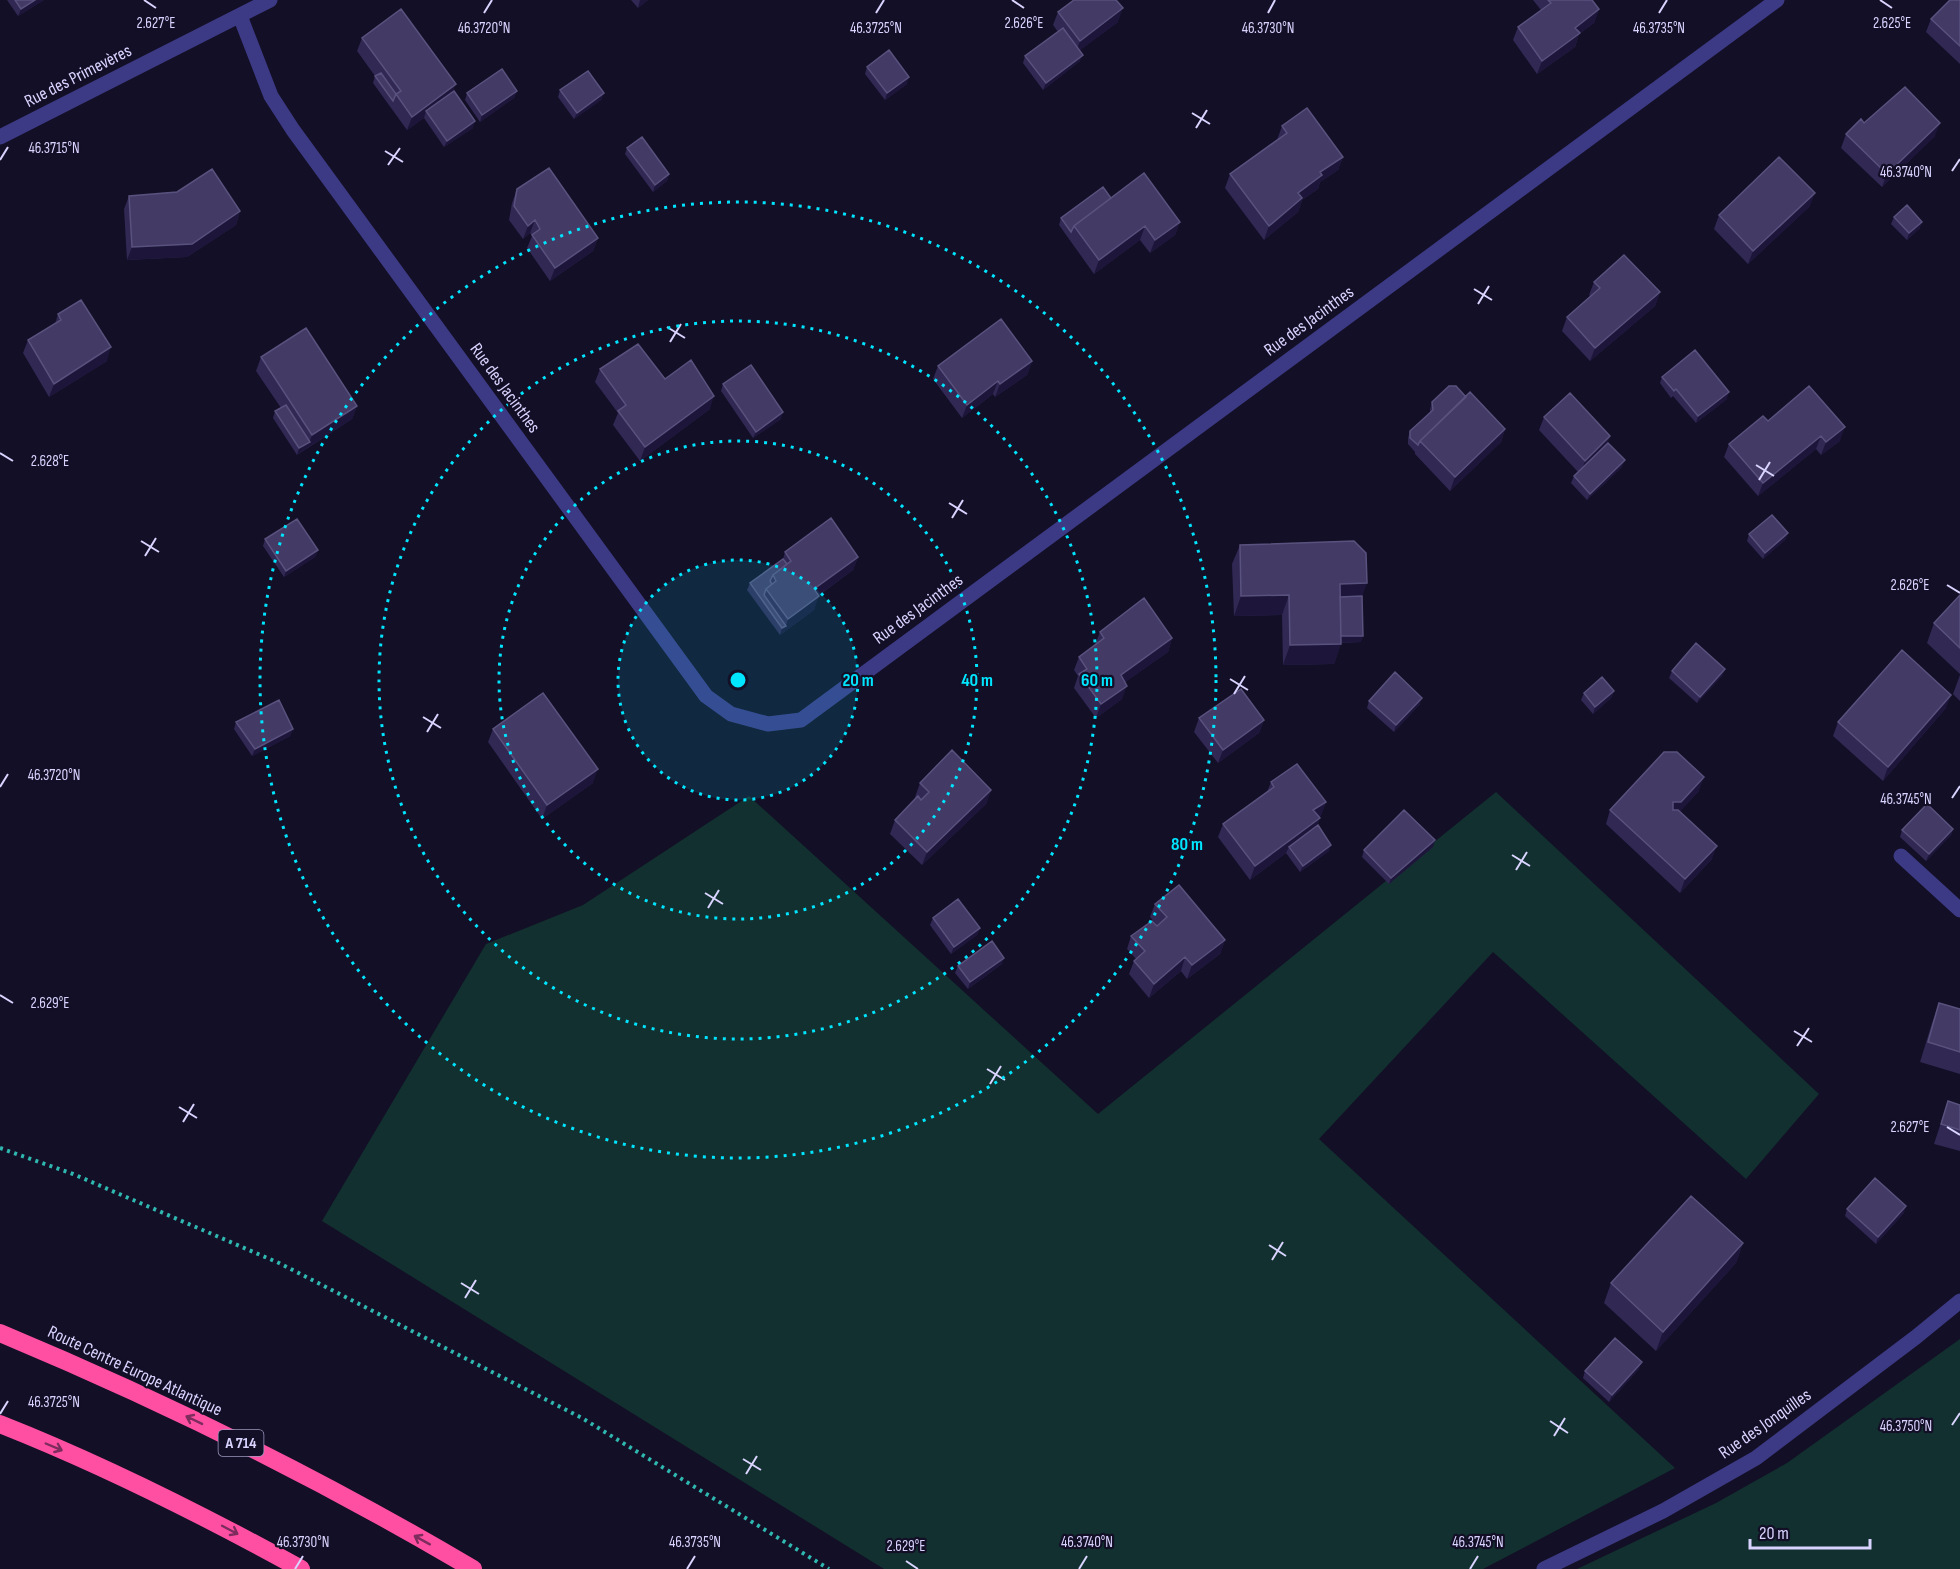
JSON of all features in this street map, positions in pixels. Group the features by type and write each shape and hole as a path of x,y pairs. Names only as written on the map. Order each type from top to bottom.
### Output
{"highway":[{"name":"Route Centre Europe Atlantique","path":"0,1333 152,1400 246,1445 327,1487 473,1569"},
{"path":"0,1424 156,1493 301,1569"}],"street":[{"name":"Rue des Primevères","path":"0,137 270,0"},
{"name":"Rue des Jacinthes","path":"240,16 272,96 293,130 706,696 731,714 768,724 801,720 1777,0"},
{"path":"1901,855 1960,910"},
{"name":"Rue des Jonquilles","path":"1544,1569 1663,1511 1756,1458 1917,1337 1960,1301"}],"path":[{"path":"0,1148 73,1174 289,1268 582,1418 829,1569"}],"green space":[{"path":"1496,792 1819,1094 1746,1179 1493,952 1319,1139 1675,1468 1483,1569 884,1569 322,1221 486,944 583,905 749,796 1098,1114"},
{"path":"1960,1339 1960,1569 1577,1569 1716,1503 1787,1463"}],"building":[{"path":"15,0 35,0 21,9"},
{"path":"1074,0 1116,0 1123,8 1080,41 1058,12"},
{"path":"1548,0 1592,0 1599,9 1575,28 1580,33 1542,61 1518,27 1551,3"},
{"path":"1950,0 1960,0 1960,46 1931,19"},
{"path":"401,9 456,84 412,117 396,94 401,91 362,38"},
{"path":"1063,28 1083,55 1046,83 1025,56"},
{"path":"889,50 909,77 887,93 867,67"},
{"path":"502,69 517,91 482,115 467,93"},
{"path":"588,71 604,93 577,113 560,90"},
{"path":"381,73 396,94 393,101 375,76"},
{"path":"1905,87 1940,123 1887,174 1846,134 1861,119 1864,123"},
{"path":"454,91 475,121 447,141 426,111"},
{"path":"1307,108 1343,157 1320,172 1322,175 1298,193 1302,198 1269,226 1230,174 1287,133 1282,126"},
{"path":"642,137 669,174 655,185 627,148"},
{"path":"1779,157 1815,193 1753,251 1719,215"},
{"path":"549,168 598,238 555,268 532,235 540,229 535,220 528,226 514,206 517,189"},
{"path":"212,169 240,211 192,244 132,247 129,196 177,192"},
{"path":"1144,173 1180,222 1155,240 1145,226 1099,260 1074,226"},
{"path":"1103,187 1111,198 1074,226 1071,232 1061,218"},
{"path":"1907,205 1922,222 1909,233 1894,217"},
{"path":"1624,255 1660,292 1595,348 1567,317 1600,288 1594,282"},
{"path":"81,300 111,347 54,384 28,340 61,320 58,314"},
{"path":"1001,319 1032,361 1000,384 998,381 967,405 938,366"},
{"path":"306,328 357,406 312,435 261,357"},
{"path":"638,344 665,379 691,360 714,396 645,447 618,411 626,405 600,369"},
{"path":"1695,350 1729,392 1698,416 1676,389 1674,391 1662,377"},
{"path":"751,365 783,412 756,432 723,384"},
{"path":"1449,386 1456,386 1466,397 1418,445 1410,438 1410,431 1433,410 1432,402"},
{"path":"1809,386 1845,427 1826,442 1821,436 1763,483 1729,444 1763,416 1768,421"},
{"path":"1470,392 1505,429 1455,477 1420,441"},
{"path":"1570,393 1610,436 1585,461 1544,417"},
{"path":"286,405 310,442 299,448 275,411"},
{"path":"1608,443 1625,460 1590,494 1574,476"},
{"path":"1772,515 1788,533 1765,553 1749,534"},
{"path":"831,518 858,557 814,589 819,596 788,619 766,589 776,581 773,575 791,561 785,552"},
{"path":"297,519 318,550 286,571 265,539"},
{"path":"1354,541 1366,553 1367,583 1340,584 1341,644 1290,645 1289,595 1241,596 1240,545"},
{"path":"783,559 787,564 773,575 770,581 772,584 766,589 764,595 786,626 782,628 750,583"},
{"path":"1960,595 1960,648 1934,623"},
{"path":"1362,596 1363,636 1341,636 1340,597"},
{"path":"1144,598 1172,638 1121,675 1127,686 1101,704 1079,674 1087,669 1079,657 1104,638 1100,632"},
{"path":"1696,643 1725,669 1700,697 1672,671"},
{"path":"1902,650 1951,695 1888,767 1838,722"},
{"path":"1395,672 1422,698 1396,725 1369,701"},
{"path":"1602,677 1614,691 1595,707 1584,693"},
{"path":"1241,689 1264,720 1223,750 1199,718"},
{"path":"543,693 598,769 547,805 493,729"},
{"path":"279,700 293,729 255,749 236,722"},
{"path":"952,750 991,790 927,852 895,820 918,796 921,800 929,792 920,783"},
{"path":"1664,752 1677,752 1704,777 1681,802 1673,802 1673,810 1678,810 1717,846 1685,879 1610,810"},
{"path":"1297,764 1326,802 1313,810 1320,818 1255,866 1223,824 1274,787 1271,782"},
{"path":"1927,804 1953,829 1929,854 1902,830"},
{"path":"1404,810 1435,840 1391,878 1364,850"},
{"path":"1318,825 1331,845 1303,866 1289,847"},
{"path":"1179,885 1225,940 1192,965 1185,957 1154,984 1134,961 1145,951 1131,936 1152,921 1157,926 1167,917 1155,904"},
{"path":"958,899 980,928 954,947 933,918"},
{"path":"992,941 1004,958 970,982 958,966"},
{"path":"1939,1003 1960,1009 1960,1052 1928,1042"},
{"path":"1948,1101 1960,1105 1960,1130 1941,1124"},
{"path":"1875,1178 1906,1206 1878,1237 1847,1209"},
{"path":"1691,1196 1743,1243 1663,1332 1611,1283"},
{"path":"1615,1338 1642,1362 1612,1395 1585,1371"}]}
